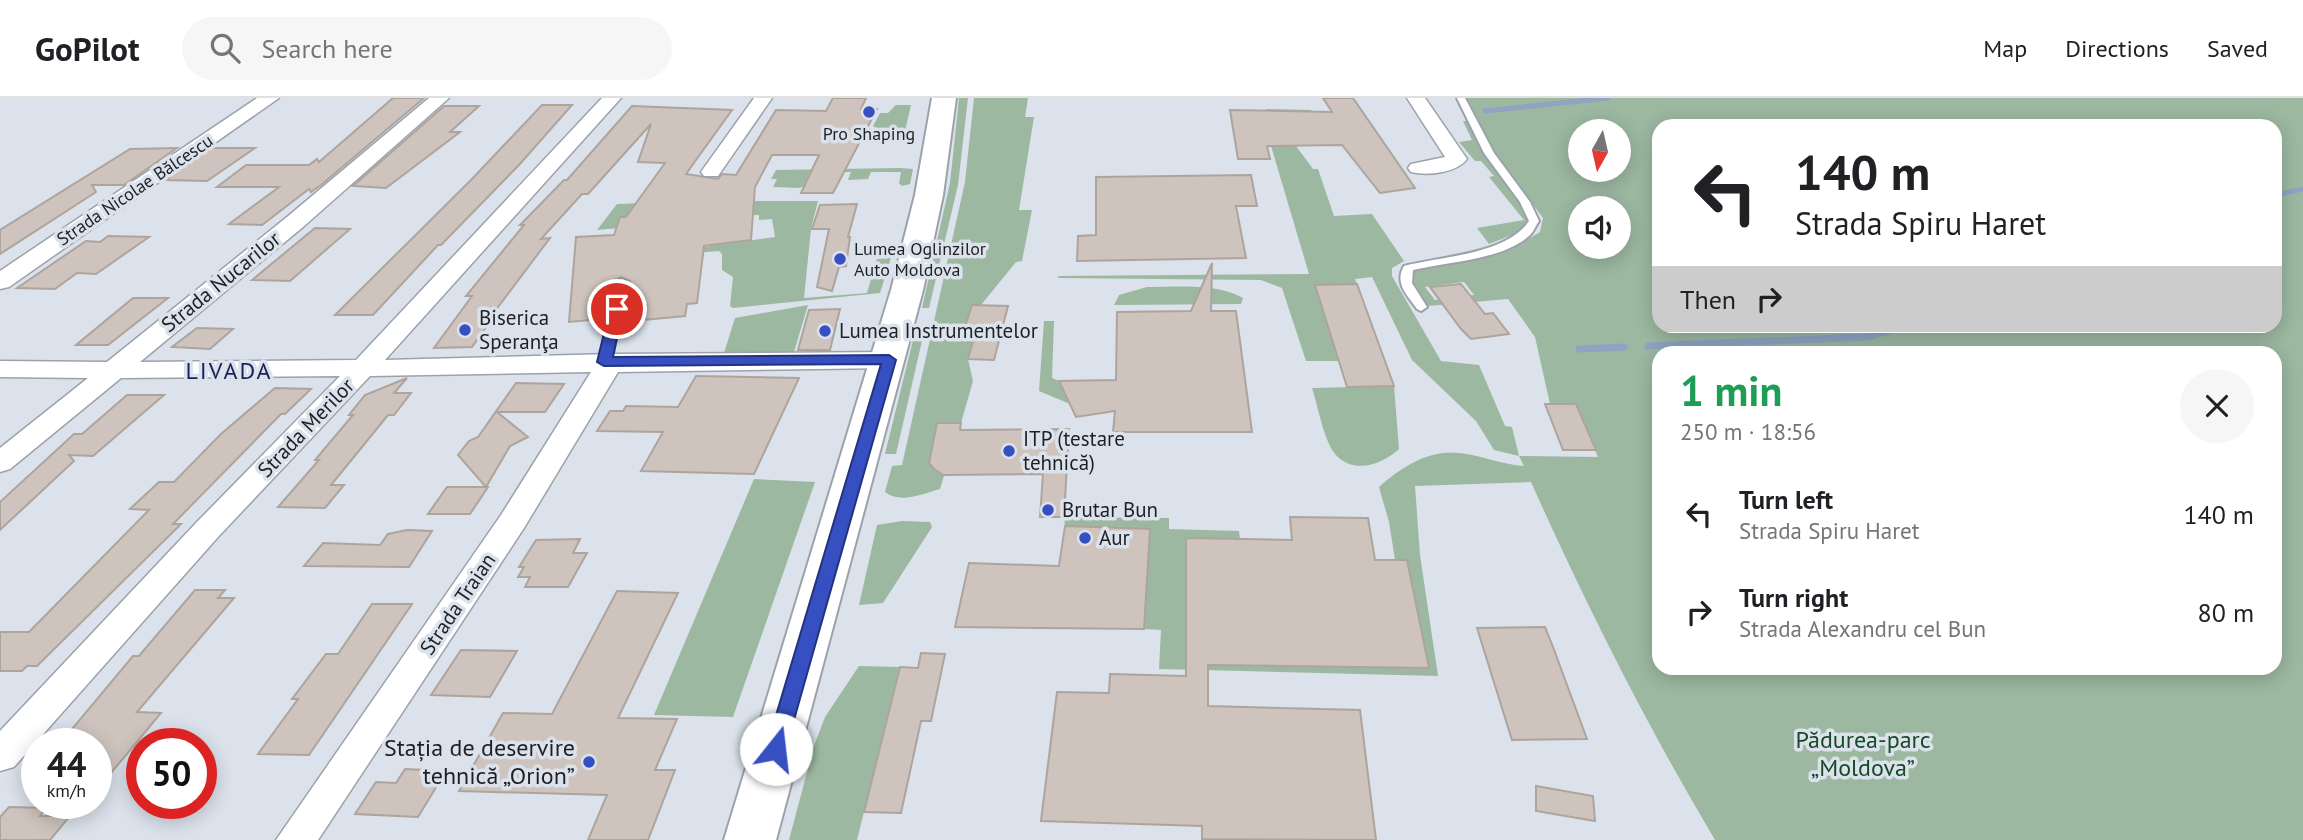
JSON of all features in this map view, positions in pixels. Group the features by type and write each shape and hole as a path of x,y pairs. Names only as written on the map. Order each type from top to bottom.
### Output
{"main road":[{"path":"750,840 889,360 927,209 938,156 944,98"}],"street":[{"name":"Strada Nicolae Bălcescu","path":"0,282 270,98"},
{"name":"Strada Nucarilor","path":"0,463 295,222 440,98"},
{"name":"Strada Merilor","path":"0,757 207,530 363,368 612,98"},
{"path":"711,172 763,98"},
{"path":"1416,98 1457,159 1448,164 1418,168"},
{"path":"0,369 113,371 889,360"},
{"name":"Strada Traian","path":"296,840 513,521 608,362"}],"lane":[{"path":"1421,307 1404,281 1404,273 1408,268 1499,248 1521,237 1532,227 1534,221 1525,202 1489,153 1461,98"},
{"path":"608,362 622,282"}],"green space":[{"path":"959,98 968,98 958,185 929,308 922,308 950,183"},
{"path":"974,98 1028,98 1025,117 1034,117 1019,210 1032,210 1022,261 1016,262 981,305 972,305 966,327 977,327 968,359 973,381 961,423 937,423 930,458 949,459 940,489 905,498 891,496 885,492 892,466 902,465 965,182"},
{"name":"Pădurea-parc „Moldova”","path":"1467,98 2303,98 2303,840 1715,840 1618,664 1531,482 1415,486 1420,555 1438,676 1159,669 1161,630 1144,629 1150,529 1065,526 1064,517 1169,518 1169,529 1239,531 1240,539 1186,539 1186,664 1428,668 1407,561 1395,560 1389,522 1379,487 1416,461 1437,454 1467,454 1524,466 1519,456 1598,457 1576,405 1550,404 1535,337 1508,299 1428,306 1416,291 1410,278 1411,273 1417,269 1510,250 1540,232 1543,218 1496,154","holes":["1464,282 1474,295 1435,300 1425,287"]},
{"path":"896,105 911,105 905,131 881,131 873,126 880,113 888,113"},
{"path":"1266,109 1311,110 1321,146 1296,146 1313,169 1318,169 1334,216 1372,214 1404,261 1392,268 1392,276 1441,361 1479,365 1505,426 1512,427 1519,456 1494,450 1476,421 1412,360 1372,277 1355,279 1357,284 1315,285 1339,361 1306,361 1282,288 1261,280 1057,276 1309,274 1271,146"},
{"path":"1463,121 1469,121 1488,159 1526,213 1528,220 1517,233 1489,244 1477,228 1524,220 1489,177 1494,176 1481,161 1475,161 1459,142 1472,140"},
{"path":"913,169 910,184 902,186 899,183 901,172 871,172 868,179 848,180 851,172 810,172 804,186 800,188 773,187 777,179 771,179 776,170"},
{"path":"818,201 811,229 804,298 867,293 877,259 891,258 880,293 733,308 730,306 733,277 722,270 722,254 719,251 628,258 775,237 772,219 759,220 759,215 753,215 754,205 651,225 597,230 617,204"},
{"path":"1147,287 1209,288 1243,298 1241,304 1114,305 1119,295"},
{"path":"808,305 794,352 783,355 723,356 735,318"},
{"path":"1044,321 1054,321 1052,378 1059,381 1070,404 1039,391"},
{"path":"915,332 924,332 896,454 885,454"},
{"path":"1394,386 1399,449 1385,459 1368,465 1351,465 1343,461 1328,442 1312,388"},
{"path":"754,479 815,482 733,717 654,715"},
{"path":"902,521 930,522 932,527 883,603 859,605 877,525"},
{"path":"859,666 900,667 857,840 789,840 814,746 825,717"}],"building":[{"path":"393,98 424,98 321,185 311,192 309,189 262,225 229,224 279,187 217,187 246,165 309,165 317,159 319,162"},
{"path":"833,98 866,98 861,109 877,109 833,193 801,193 819,155 772,155 755,187 751,240 704,246 697,303 687,304 685,316 644,320 646,305 625,307 630,281 621,277 613,281 608,309 602,310 601,319 569,322 576,237 614,235 620,217 626,217 665,163 638,162 651,124 588,194 582,194 541,239 550,238 489,319 492,319 472,347 434,348 472,296 466,296 524,225 520,225 567,180 632,106 732,110 686,174 718,179 722,174 736,175 776,110 826,111"},
{"path":"1323,98 1353,98 1415,188 1380,193 1342,145 1267,146 1270,159 1238,159 1230,110 1332,112"},
{"path":"542,105 572,105 519,165 441,245 438,245 373,315 335,315 472,179"},
{"path":"444,106 479,106 450,132 460,132 386,188 353,186"},
{"path":"177,148 124,185 92,185 96,192 0,254 0,230 130,149"},
{"path":"212,148 255,148 207,181 166,180"},
{"path":"1251,175 1257,206 1236,206 1246,258 1077,261 1078,236 1096,235 1096,177"},
{"path":"857,204 848,237 846,266 839,267 832,291 817,287 829,229 812,229 820,205"},
{"path":"315,228 350,229 290,281 252,280"},
{"path":"108,236 149,237 96,274 77,273 55,289 17,288 86,241 100,242"},
{"path":"1212,263 1211,311 1236,311 1252,432 1113,432 1115,411 1076,417 1059,381 1116,380 1117,312 1191,311"},
{"path":"1357,284 1394,386 1347,387 1315,285"},
{"path":"1461,284 1485,314 1493,313 1509,334 1471,339 1461,329 1430,287"},
{"path":"133,298 168,298 108,345 76,345"},
{"path":"972,305 1008,306 994,360 968,359 977,327 965,327"},
{"path":"840,309 830,350 798,350 809,310"},
{"path":"197,328 233,329 210,349 172,347"},
{"path":"696,376 799,378 754,474 641,471 663,432 597,431 610,411 623,411 626,406 678,407"},
{"path":"407,378 394,393 411,393 394,415 388,415 331,485 344,485 325,508 278,507 319,460 315,460 353,415 349,415 365,395"},
{"path":"516,383 564,384 545,412 497,412 528,437 510,446 486,487 458,455 469,441 478,437"},
{"path":"275,388 311,389 285,414 281,414 173,524 181,524 37,666 27,666 22,671 0,671 0,632 29,632 149,510 130,509 159,482 174,482 221,434"},
{"path":"127,395 164,395 93,456 69,455 74,461 0,530 0,502 74,434 82,434"},
{"path":"1545,404 1576,404 1596,450 1563,450"},
{"path":"937,423 961,423 960,430 1069,429 1064,517 1040,517 1043,474 943,475 934,469 929,463"},
{"path":"447,487 488,487 470,514 428,514"},
{"path":"1290,517 1368,518 1375,560 1407,560 1429,668 1208,665 1208,706 1360,710 1376,840 1202,839 1202,826 1041,821 1057,692 1109,693 1110,674 1186,676 1186,538 1292,540"},
{"path":"1065,526 1150,529 1144,629 955,627 969,563 1059,566"},
{"path":"407,530 432,531 409,567 304,566 323,543 380,545 388,534"},
{"path":"580,539 573,553 587,553 568,587 525,587 530,577 518,577 524,567 519,567 536,540"},
{"path":"195,590 225,590 218,598 234,598 137,712 161,713 148,728 126,728 126,755 112,772 112,728 73,728 133,656 139,656"},
{"path":"617,591 678,593 618,718 677,719 655,770 675,770 648,840 588,840 607,795 459,791 503,713 552,714"},
{"path":"372,604 412,604 309,755 258,754 298,699 292,699 326,654 338,654"},
{"path":"1545,627 1587,739 1512,740 1477,628"},
{"path":"461,650 517,651 490,697 431,695"},
{"path":"921,653 945,654 931,721 921,721 901,813 864,812 900,667 918,668"},
{"path":"405,769 446,771 418,817 355,814 376,782 396,783"},
{"path":"1536,786 1593,796 1595,821 1536,811"},
{"path":"9,807 21,807 21,819 68,819 50,840 0,840 0,817"}],"waterway":[{"path":"1485,111 1608,98"},
{"path":"2282,194 2303,189"},
{"path":"1648,346 1868,337 1882,333"},
{"path":"1579,349 1624,347"}],"place":[{"name":"Pro Shaping","path":"869,112"},
{"name":"Lumea Oglinzilor Auto Moldova","path":"840,259"},
{"name":"Biserica Speranţa","path":"465,330"},
{"name":"Lumea Instrumentelor","path":"825,331"},
{"name":"ITP (testare tehnică)","path":"1009,451"},
{"name":"Brutar Bun","path":"1048,510"},
{"name":"Aur","path":"1085,538"},
{"name":"Stația de deservire tehnică „Orion”","path":"589,762"}],"district":[{"name":"LIVADA","path":"229,371"}],"route":[{"path":"617,309 604,362 889,360 776,749"}]}
